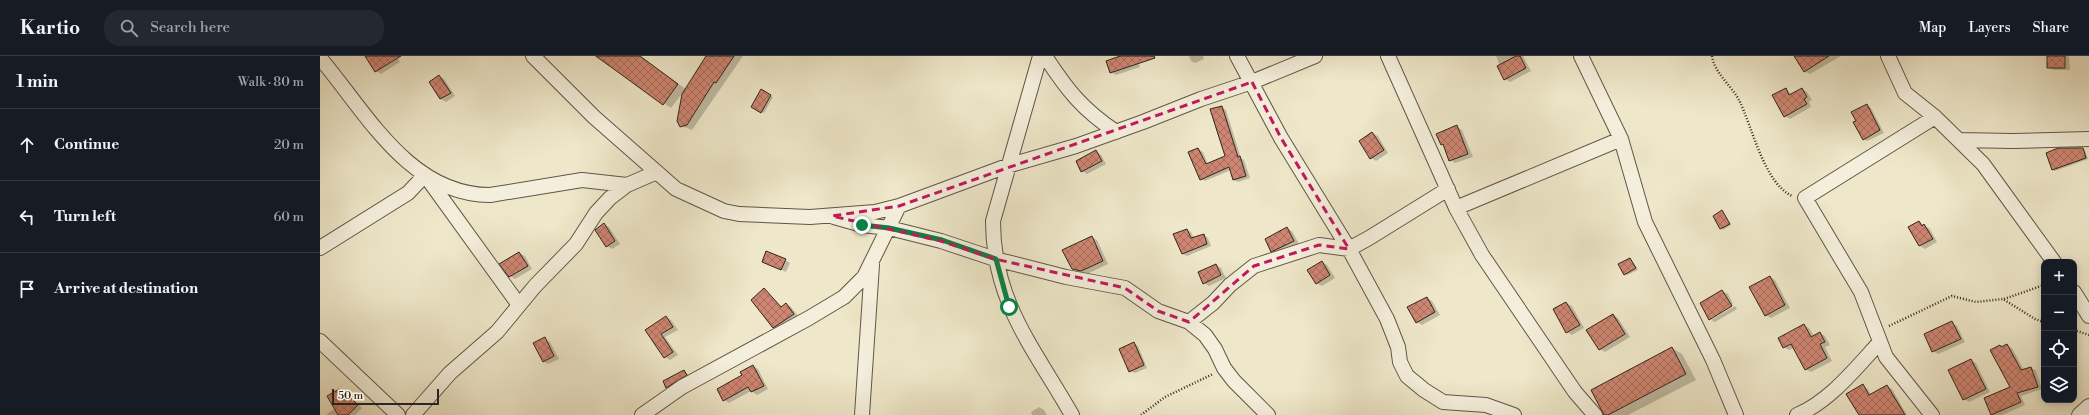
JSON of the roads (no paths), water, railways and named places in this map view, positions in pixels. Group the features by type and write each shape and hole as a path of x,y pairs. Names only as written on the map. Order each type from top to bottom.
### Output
{"street":[{"path":"534,56 594,117 676,189 724,211 739,214 774,216 832,216 875,212 898,206 1007,166 1116,132 1201,99 1252,82 1315,56"},
{"path":"1040,56 1007,166 993,221 993,247 1009,307 1025,339 1047,372 1072,415"},
{"path":"1045,56 1065,88 1079,103 1096,118 1116,132"},
{"path":"1237,56 1281,138 1349,249 1387,319 1398,347 1400,362 1407,376 1424,390 1443,402 1486,406 1514,415"},
{"path":"1388,56 1456,208 1482,255 1575,392 1595,415"},
{"path":"1581,56 1621,139 1645,222 1713,360 1736,415"},
{"path":"1888,56 1905,93 1960,140 1983,164 2052,259"},
{"path":"320,58 371,122 405,160 425,175 456,190 475,195 490,195 582,180 627,185"},
{"path":"1932,415 1894,368 1878,338 1861,292 1805,198 1935,118"},
{"path":"1960,140 2013,141 2075,138 2089,139"},
{"path":"1456,208 1621,139"},
{"path":"413,415 450,373 497,332 519,305 576,244 596,213 610,198 627,185 657,172"},
{"path":"324,241 408,193 425,175"},
{"path":"425,175 519,305"},
{"path":"1189,322 1213,303 1230,285 1254,266 1319,245 1349,249 1448,189"},
{"path":"642,415 682,387 834,304 864,277 889,228 898,206"},
{"path":"832,216 862,225 889,228 942,240 996,259 1041,269 1066,277 1125,288 1158,311 1189,322 1205,336 1215,349 1224,368 1234,381 1268,415"},
{"path":"862,415 873,261"},
{"path":"2076,295 2089,316"},
{"path":"1798,415 1808,410 1830,392 1878,338"},
{"path":"320,341 398,415"},
{"path":"2079,415 2089,406"}]}
